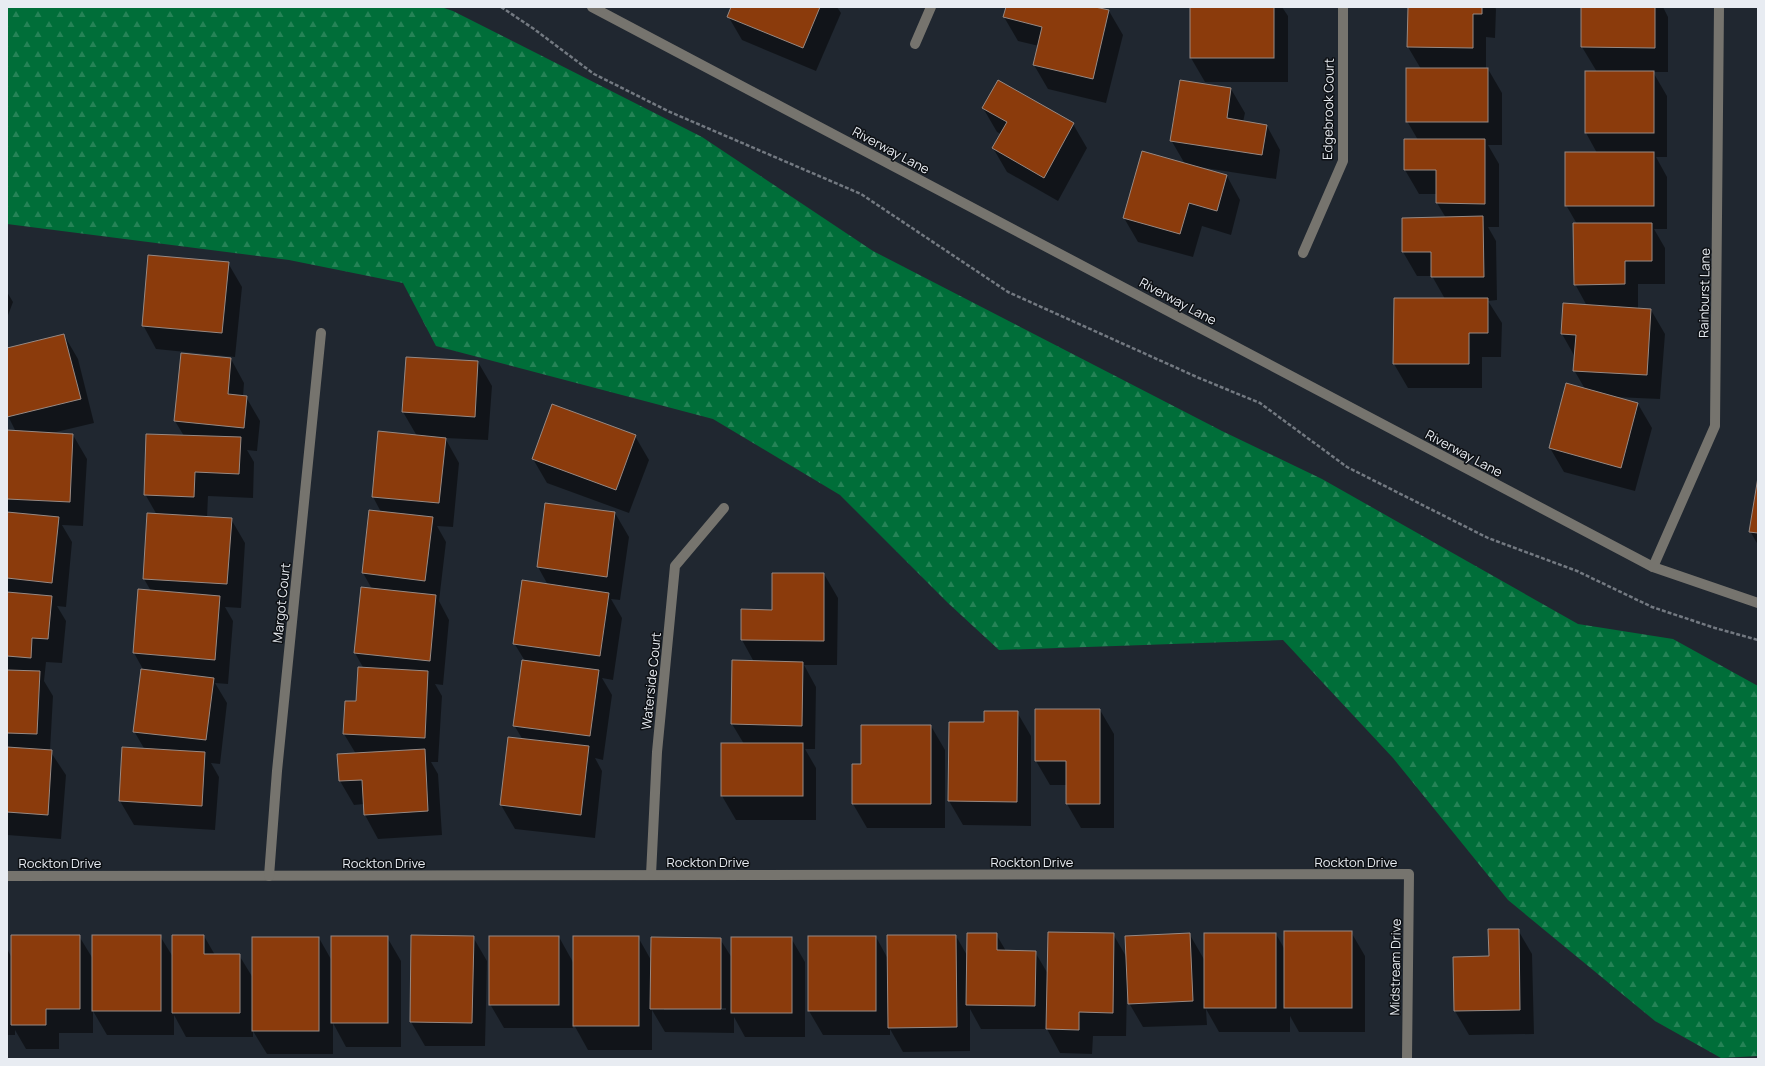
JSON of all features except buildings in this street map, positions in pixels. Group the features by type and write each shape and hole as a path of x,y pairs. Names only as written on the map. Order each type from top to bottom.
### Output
{"street":[{"name":"Riverway Lane","path":"592,7 1653,567 1758,603"},
{"path":"915,44 931,7"},
{"name":"Edgebrook Court","path":"1303,253 1342,161 1343,7"},
{"name":"Rainburst Lane","path":"1653,567 1715,426 1719,7"},
{"name":"Margot Court","path":"269,876 277,771 321,333"},
{"name":"Waterside Court","path":"650,875 657,752 675,566 724,508"},
{"name":"Rockton Drive","path":"7,876 1409,874"},
{"name":"Midstream Drive","path":"1407,1059 1409,874"}],"path":[{"path":"501,7 534,29 594,74 670,112 861,194 1008,292 1192,375 1260,403 1347,467 1488,538 1576,570 1652,607 1715,628 1758,640"}],"green space":[{"path":"7,7 441,7 453,11 702,137 873,251 1222,431 1322,479 1578,624 1673,639 1758,686 1758,1056 1721,1058 1655,1021 1508,900 1393,758 1283,640 999,650 948,603 840,495 713,419 436,346 403,283 289,260 7,224"}]}
